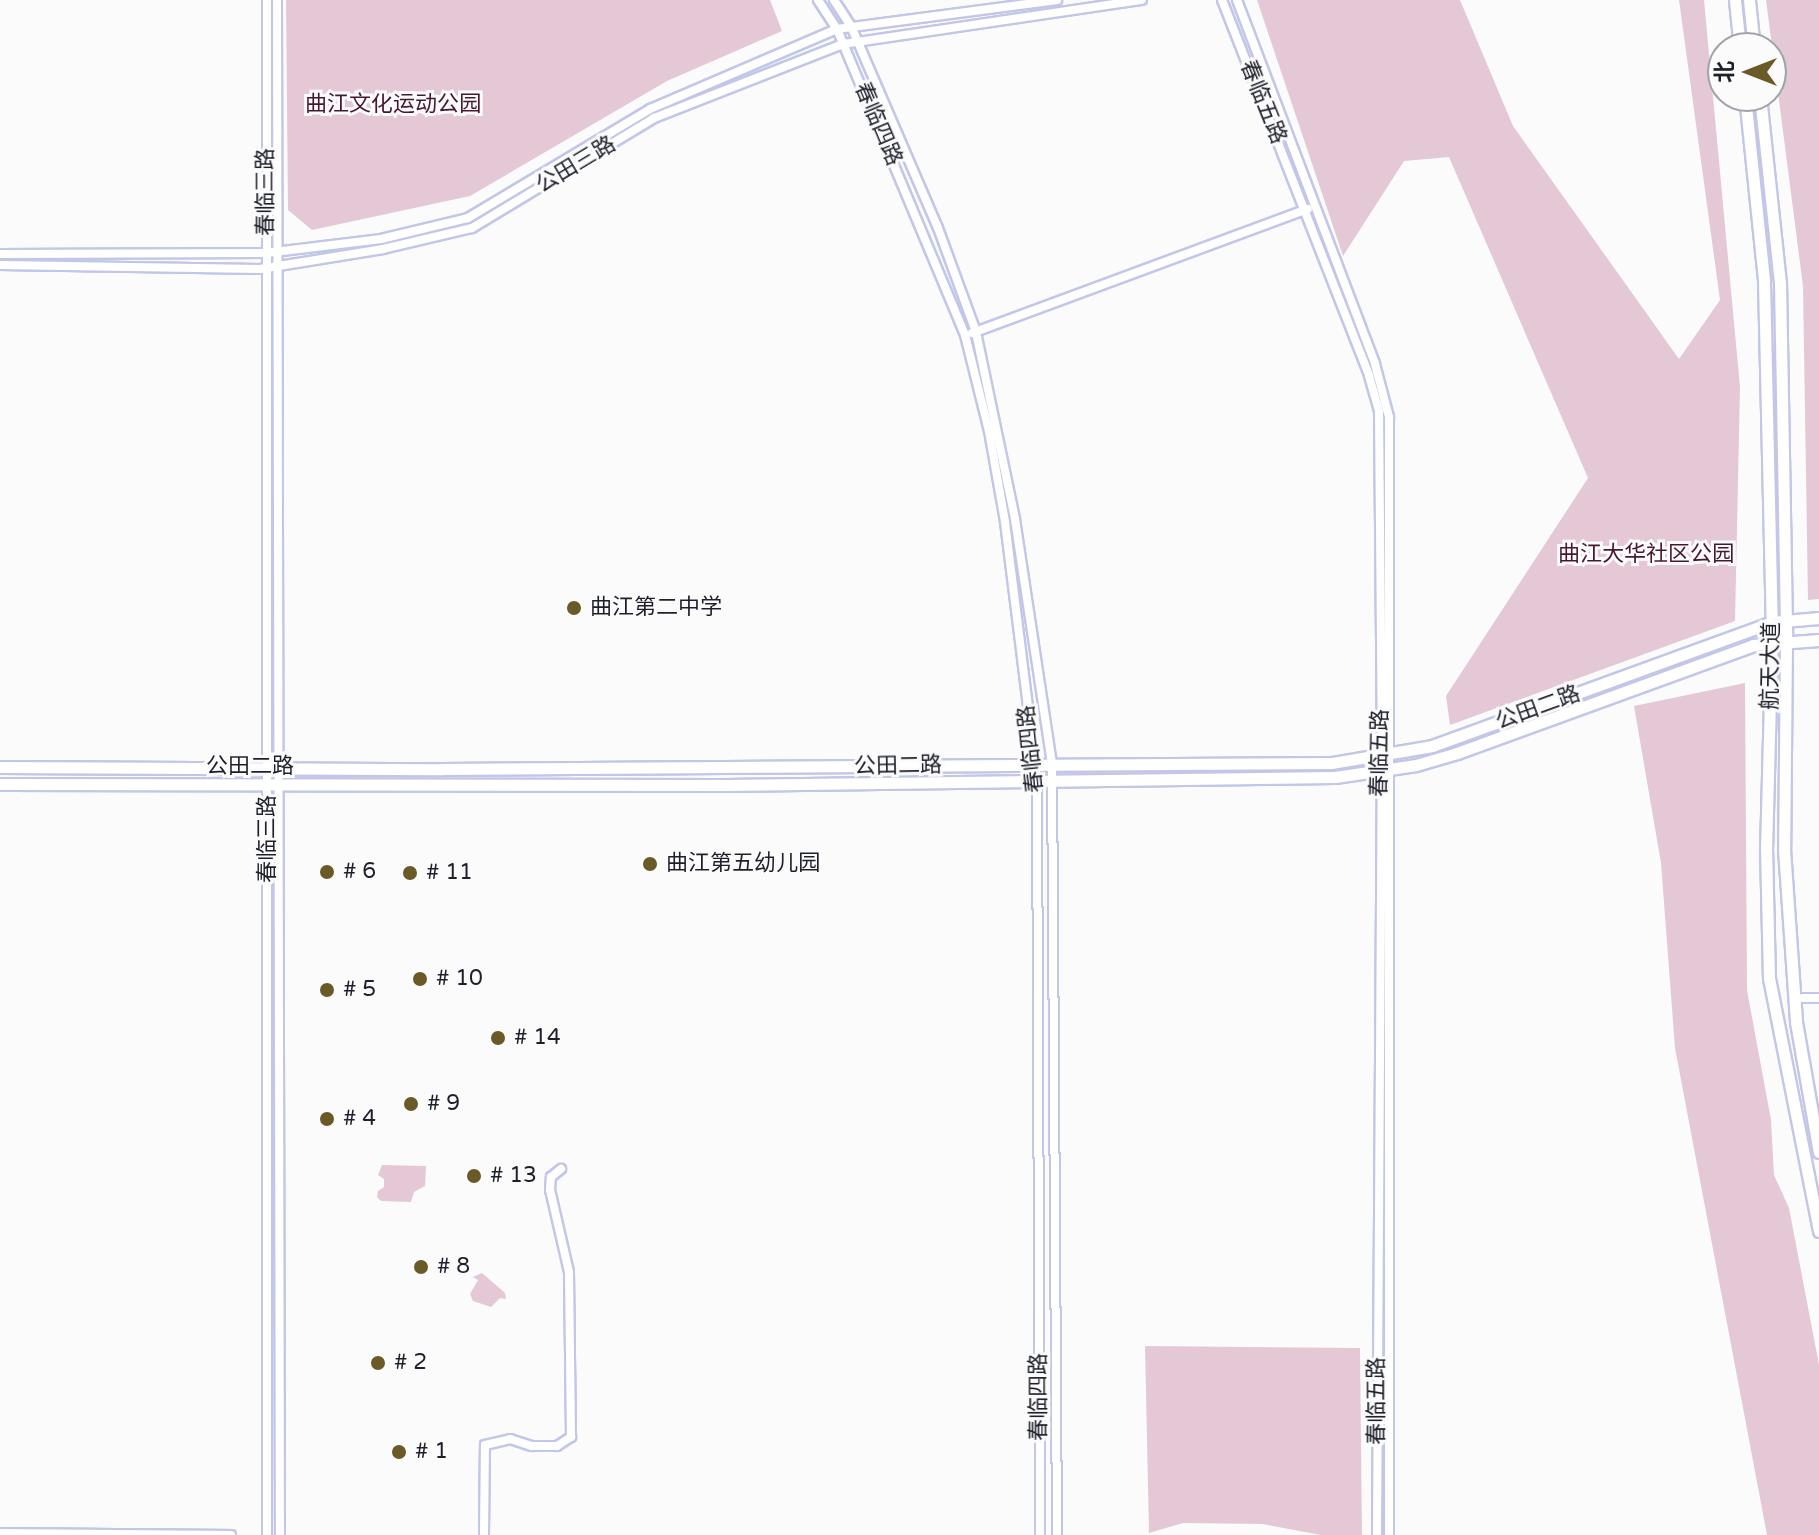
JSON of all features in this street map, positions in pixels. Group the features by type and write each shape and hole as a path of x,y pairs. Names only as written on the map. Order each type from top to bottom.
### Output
{"main road":[{"path":"1735,0 1738,32"},
{"path":"1749,0 1752,32"},
{"name":"航天大道","path":"1747,112 1764,281 1772,622 1766,847 1769,978 1819,1231"},
{"name":"航天大道","path":"1762,112 1780,282 1786,618 1785,864 1796,1022 1819,1152"},
{"name":"公田二路","path":"0,767 1296,765 1385,756 1432,746 1772,622 1786,618 1819,618"},
{"name":"公田二路","path":"0,784 726,785 1307,779 1385,769 1457,753 1772,641 1819,640"}],"street":[{"name":"春临三路","path":"267,0 266,269 274,767"},
{"name":"春临三路","path":"277,0 274,785 280,1535"},
{"name":"春临四路","path":"818,0 837,29 965,335 989,431 1005,522 1037,780 1040,1535"},
{"name":"春临四路","path":"834,0 858,41 938,228 976,332 1015,519 1052,764 1057,1535"},
{"name":"公田三路","path":"0,254 266,253 381,239 468,218 650,109 837,29 1057,0"},
{"name":"公田三路","path":"0,265 266,269 383,249 472,228 654,118 843,44 1142,0"},
{"name":"春临五路","path":"1222,0 1306,210 1369,376 1379,412 1385,756"},
{"name":"春临五路","path":"1237,0 1375,364 1389,417 1385,756 1389,1535"},
{"path":"965,335 1316,206"},
{"name":"春临五路","path":"1377,1535 1385,769"},
{"name":"春临三路","path":"267,1535 274,785"},
{"path":"1803,998 1819,998"},
{"path":"484,1535 485,1445 510,1439 532,1446 557,1446 571,1437 569,1272 550,1190 551,1177 561,1169"},
{"path":"0,1533 231,1535"}],"green space":[{"name":"曲江文化运动公园","path":"286,0 770,0 782,31 667,81 470,196 312,230 288,210"},
{"name":"曲江大华社区公园","path":"1257,0 1460,0 1513,126 1679,359 1720,300 1679,0 1704,0 1707,112 1714,112 1740,387 1735,621 1450,725 1446,696 1588,478 1449,157 1404,161 1343,256"},
{"path":"1766,0 1819,0 1819,599 1808,600 1803,286 1780,112 1787,112 1787,32 1770,32"},
{"path":"1745,683 1747,990 1771,1120 1774,1175 1789,1208 1819,1365 1819,1535 1767,1535 1675,1048 1661,863 1634,706"},
{"path":"382,1165 426,1166 425,1186 414,1192 411,1202 381,1201 377,1197 378,1191 384,1187 384,1179 378,1175"},
{"path":"482,1273 505,1293 506,1299 500,1298 491,1307 473,1301 470,1294 478,1280 473,1277"},
{"path":"1145,1346 1360,1348 1362,1535 1321,1535 1262,1524 1183,1523 1149,1533"}],"place":[{"name":"曲江第二中学","path":"574,608"},
{"name":"曲江第五幼儿园","path":"650,864"},
{"name":"# 6","path":"327,872"},
{"name":"# 11","path":"410,873"},
{"name":"# 10","path":"420,979"},
{"name":"# 5","path":"327,990"},
{"name":"# 14","path":"498,1038"},
{"name":"# 9","path":"411,1104"},
{"name":"# 4","path":"327,1119"},
{"name":"# 13","path":"474,1176"},
{"name":"# 8","path":"421,1267"},
{"name":"# 2","path":"378,1363"},
{"name":"# 1","path":"399,1452"}]}
